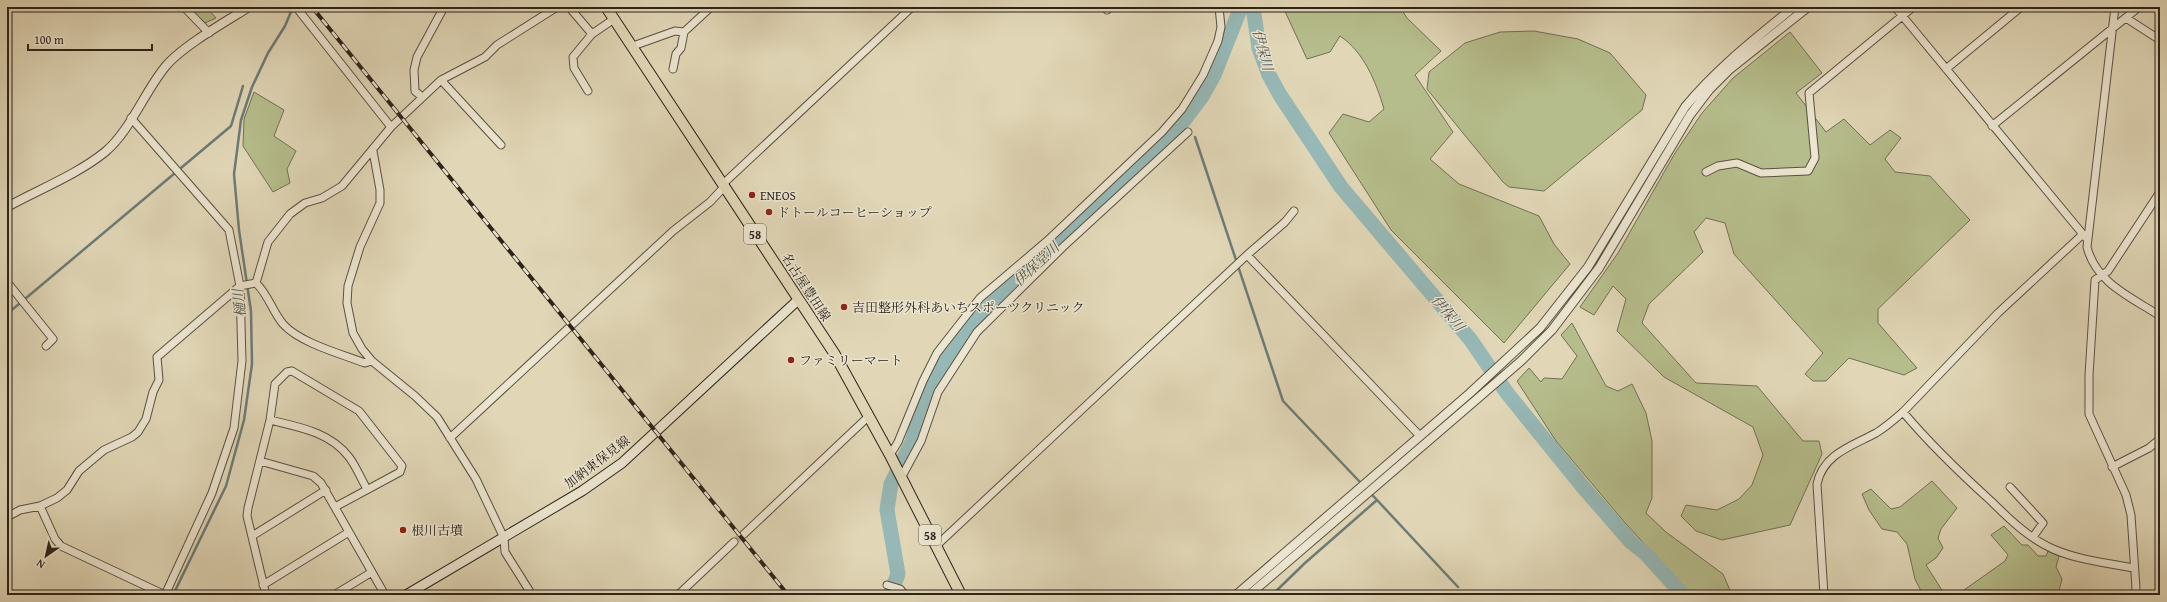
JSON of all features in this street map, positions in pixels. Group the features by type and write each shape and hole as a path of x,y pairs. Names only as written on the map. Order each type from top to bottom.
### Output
{"main road":[{"name":"名古屋豊田線","path":"606,7 834,353 890,455 961,595"},
{"name":"加納東保見線","path":"406,595 582,491 622,462 798,300"}],"street":[{"path":"184,7 209,33"},
{"path":"7,207 95,159 112,145 166,66 209,33 248,7"},
{"path":"422,97 415,91 414,70 417,57 444,7"},
{"path":"254,283 268,242 290,214 305,203 322,198 342,186 373,151 391,127 440,80 485,57 497,45 557,7"},
{"path":"569,7 592,34"},
{"path":"673,68 676,54 682,48 684,32 711,7"},
{"path":"450,438 673,231 710,202 724,185 912,7"},
{"path":"890,455 898,442 922,381 937,353 980,298 1046,241 1162,132 1186,103 1203,75 1218,41 1221,27 1218,7"},
{"path":"1236,595 1514,354 1561,304 1588,267 1685,107 1704,84 1725,63 1794,7"},
{"path":"1249,595 1521,361 1552,330 1599,268 1672,143 1690,115 1709,90 1730,69 1808,7"},
{"path":"1895,7 2085,237"},
{"path":"1706,172 1718,166 1737,163 1761,173 1808,171 1815,158 1809,92 1913,7"},
{"path":"1946,69 2021,7"},
{"path":"2115,7 2085,237 2089,256 2108,283 2160,316"},
{"path":"1992,126 2139,7"},
{"path":"298,9 391,127"},
{"path":"2126,18 2160,40"},
{"path":"588,91 574,68 573,57 592,34 614,19"},
{"path":"632,46 675,31 684,32"},
{"path":"440,80 501,145"},
{"path":"40,506 55,539 61,546 165,595 212,493 234,428 242,361 241,286 229,230 131,118"},
{"path":"901,477 921,441 938,392 977,332 1063,247 1188,132"},
{"path":"373,151 380,190 380,203 360,247 348,286 347,303 353,333 362,349 372,361 415,396 437,417 476,479 504,538 505,552 532,595"},
{"path":"2135,595 2136,588 2131,515 2126,495 2089,414 2088,404 2095,280 2108,271 2160,192"},
{"path":"936,546 1247,255 1285,222 1294,211"},
{"path":"1824,595 1817,484 1819,475 1830,460 1846,448 1877,432 1903,412 1998,313 2085,237"},
{"path":"1247,255 1420,436"},
{"path":"7,282 22,298 53,339 46,346"},
{"path":"7,517 27,507 40,506 57,498 66,490 79,472 104,450 132,437 138,432 146,419 153,392 159,380 157,357 241,286 254,283 263,289 273,310 285,325 303,338 365,363 372,361"},
{"path":"266,595 252,536 248,508 270,420 276,384 287,372 292,371 359,411 402,466 400,472 335,506"},
{"path":"1903,412 1927,440 1953,466 2006,516 2043,545 2068,555 2134,568"},
{"path":"744,534 869,416"},
{"path":"270,420 314,432 336,442 350,458 367,489"},
{"path":"2112,467 2148,448 2160,439"},
{"path":"260,461 313,476 321,483 384,595"},
{"path":"2010,487 2043,523 2033,537"},
{"path":"252,536 326,490"},
{"path":"264,585 349,532"},
{"path":"678,595 734,542"},
{"path":"334,595 372,572"},
{"path":"887,585 902,592"}],"green space":[{"path":"189,7 206,7 216,18 205,23"},
{"path":"1283,7 1400,7 1407,18 1441,51 1415,75 1453,132 1430,159 1459,184 1539,216 1554,244 1570,264 1504,343 1391,230 1329,133 1343,114 1369,122 1384,109 1368,68 1356,50 1340,36 1330,52 1307,59"},
{"path":"1534,31 1578,39 1610,53 1646,95 1642,110 1544,191 1509,187 1503,182 1427,89 1429,72 1465,43 1500,32"},
{"path":"1790,32 1822,73 1796,93 1826,132 1844,119 1870,145 1890,130 1901,138 1885,159 1895,172 1930,176 1970,220 1878,309 1878,323 1917,368 1904,375 1849,358 1826,381 1813,381 1805,374 1823,353 1734,254 1725,223 1706,218 1694,232 1703,252 1649,304 1642,323 1696,383 1757,386 1803,441 1819,441 1822,454 1790,525 1722,540 1696,531 1681,516 1686,505 1717,510 1739,499 1752,485 1763,455 1753,427 1664,377 1617,331 1626,299 1613,286 1594,315 1580,307 1618,253 1675,153 1702,113 1733,78"},
{"path":"254,92 284,110 274,136 296,151 287,169 290,183 273,192 243,146 244,119"},
{"path":"1572,323 1606,386 1618,391 1632,384 1646,413 1652,441 1652,498 1646,513 1666,532 1723,574 1732,595 1694,595 1686,589 1626,524 1556,441 1517,381 1529,368 1541,382 1544,378 1562,379 1577,356 1561,335"},
{"path":"1932,481 1957,508 1941,529 1938,538 1943,548 1936,558 1926,565 1945,595 1923,595 1915,579 1907,544 1897,532 1882,529 1869,510 1862,494 1871,489 1891,509 1900,507"},
{"path":"2004,526 2022,545 2028,545 2038,556 2046,556 2048,551 2059,556 2056,567 2062,579 2058,595 1957,595 2005,561 2008,555 1991,535"}],"waterway":[{"name":"樋川","path":"173,595 226,486 244,420 252,364 251,311 239,230 234,174 241,120 252,87 268,53 285,26 293,7"},
{"name":"伊保堂川","path":"890,595 898,574 887,510 891,484 912,442 921,411 941,366 964,333 984,311 1097,206 1182,123 1201,98 1214,75 1241,7"},
{"name":"伊保川","path":"1253,7 1259,48 1269,75 1280,95 1341,187 1470,339 1507,393 1583,487 1631,542 1646,554 1683,595"},
{"path":"7,314 231,126 243,86"},
{"path":"1195,137 1283,401 1377,500"},
{"path":"1272,595 1305,563 1377,500 1458,587"}],"tunnel":[{"path":"734,542 744,534"}],"railway":[{"path":"312,7 788,595"}],"place":[{"name":"ENEOS","path":"752,195"},
{"name":"ドトールコーヒーショップ","path":"769,212"},
{"name":"吉田整形外科あいちスポーツクリニック","path":"844,307"},
{"name":"ファミリーマート","path":"791,360"},
{"name":"根川古墳","path":"403,530"}]}
